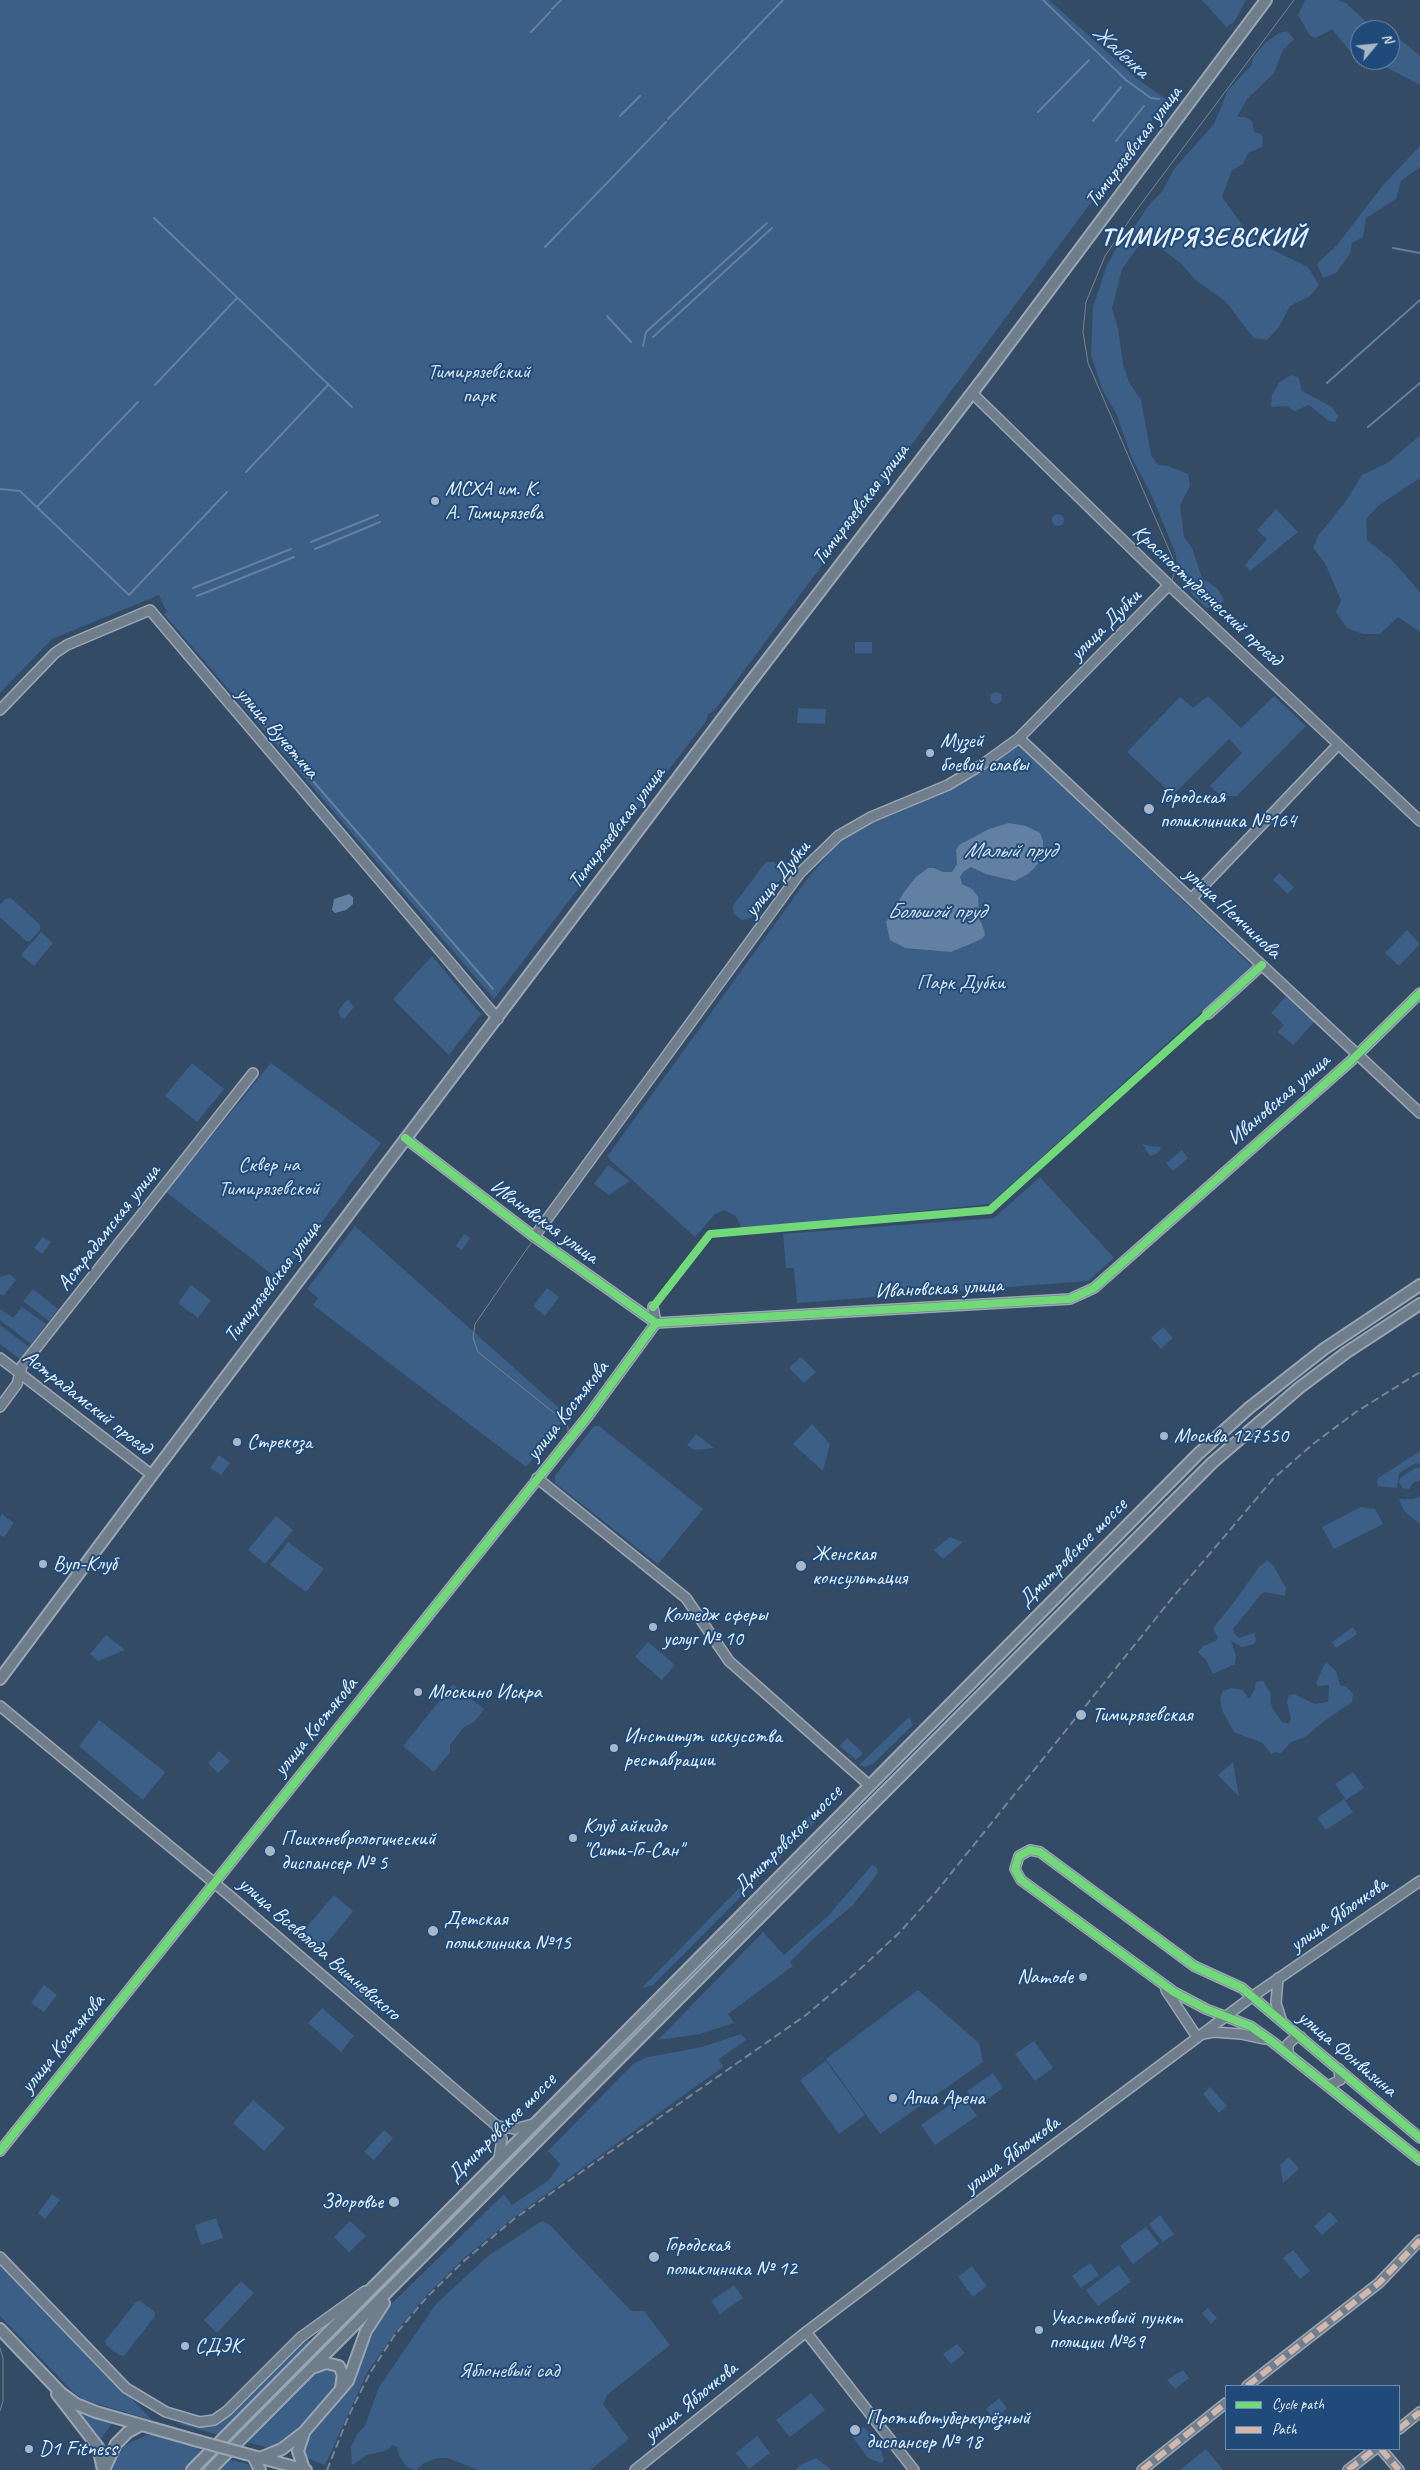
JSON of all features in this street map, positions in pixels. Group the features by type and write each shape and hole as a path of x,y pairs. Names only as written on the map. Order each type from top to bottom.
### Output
{"main road":[{"name":"Тимирязевская улица","path":"0,1679 405,1138 498,1018 753,678 972,393 1266,0"},
{"name":"Дмитровское шоссе","path":"192,2470 529,2127 1215,1438 1249,1408 1332,1343 1420,1285"},
{"name":"Дмитровское шоссе","path":"210,2470 1212,1463 1306,1383 1347,1352 1420,1304"},
{"path":"253,2456 282,2450 304,2432 340,2390 352,2373 366,2331 398,2283"},
{"path":"0,2329 47,2378 76,2404 141,2425 303,2470"},
{"path":"303,2377 326,2362 336,2364 343,2375 340,2390"},
{"path":"47,2378 71,2414 93,2439 101,2455 104,2470"},
{"path":"104,2470 116,2444 128,2432 141,2425"},
{"path":"303,2470 298,2451 304,2432"},
{"path":"253,2456 260,2470"}],"street":[{"name":"Красностуденческий проезд","path":"972,393 1169,585 1420,821"},
{"name":"улица Дубки","path":"534,1237 800,873 838,836 871,816 948,785 983,764 1019,738 1169,585"},
{"name":"улица Вучетича","path":"0,710 55,653 67,645 150,610 498,1018"},
{"name":"улица Немчинова","path":"1019,738 1420,1113"},
{"path":"1192,899 1334,749"},
{"path":"1208,1014 1262,965"},
{"name":"Ивановская улица","path":"405,1138 534,1237 656,1323 1078,1297 1094,1288 1358,1054 1420,993"},
{"name":"Астрадамская улица","path":"0,1407 16,1387 22,1366 253,1073"},
{"path":"652,1307 656,1323"},
{"name":"улица Костякова","path":"0,2152 588,1416 656,1323"},
{"name":"Астрадамский проезд","path":"0,1358 152,1474"},
{"path":"537,1478 686,1598 729,1661 869,1785"},
{"name":"улица Всеволода Вишневского","path":"0,1706 214,1883 497,2126"},
{"name":"улица Фонвизина","path":"1420,2138 1252,1996 1230,1981 1194,1966 1040,1852 1030,1850 1019,1856 1015,1869 1021,1880 1157,1980 1192,2003 1250,2026 1274,2042 1420,2160"},
{"name":"улица Яблочкова","path":"635,2470 806,2332 1252,1996 1420,1881"},
{"path":"1278,1978 1276,2003 1282,2021"},
{"path":"1157,1980 1200,2036 1214,2032 1241,2034 1274,2042"},
{"path":"1288,2054 1288,2044 1296,2037 1301,2037"},
{"path":"1328,2086 1340,2080 1339,2069"},
{"path":"497,2126 515,2129 529,2127"},
{"path":"497,2126 502,2139 499,2158"},
{"path":"529,2127 523,2136 527,2144 532,2145 537,2142"},
{"path":"1248,2385 1378,2283 1420,2240"},
{"path":"0,2257 126,2388 166,2412 200,2422 214,2420 227,2411 301,2336 374,2286"},
{"path":"806,2332 914,2470"},
{"path":"1142,2470 1225,2404"},
{"path":"1400,2428 1420,2412"},
{"path":"1348,2470 1373,2450"},
{"path":"1383,2450 1398,2470"}],"green space":[{"name":"Тимирязевский парк","path":"0,0 1049,0 1136,78 1167,100 714,711 708,714 706,721 494,999 164,614 167,613 159,595 52,639 0,693"},
{"path":"1202,0 1246,0 1234,22 1226,27"},
{"path":"1305,0 1337,0 1346,3 1364,20 1350,20 1350,51 1332,29 1316,38 1310,36 1298,15"},
{"path":"1287,31 1294,39 1283,50 1274,73 1247,99 1237,117 1245,117 1252,121 1254,132 1261,134 1263,139 1262,147 1248,153 1243,164 1232,170 1222,197 1250,236 1273,250 1308,267 1319,285 1310,296 1290,306 1279,327 1267,340 1254,338 1225,301 1194,279 1183,265 1149,239 1137,248 1122,269 1112,309 1118,328 1123,364 1129,382 1141,400 1151,455 1158,465 1168,466 1188,474 1190,486 1180,505 1184,537 1192,548 1202,578 1217,588 1224,600 1220,606 1207,608 1194,597 1180,578 1175,552 1151,494 1132,458 1116,413 1103,391 1091,355 1093,307 1107,265 1117,247 1125,241 1149,205 1162,192 1174,169 1214,124 1228,90 1251,66 1254,56 1265,43 1279,33"},
{"path":"1400,40 1420,56 1420,85 1392,70 1400,70"},
{"path":"1420,146 1420,167 1401,181 1396,199 1366,218 1363,237 1352,243 1350,254 1336,273 1323,278 1317,264 1337,245 1384,184"},
{"path":"1291,375 1298,377 1302,391 1332,407 1338,416 1335,422 1329,421 1309,405 1295,411 1287,406 1271,407 1272,395 1279,383"},
{"path":"1420,435 1420,478 1379,505 1366,519 1367,540 1392,560 1420,592 1420,632 1398,617 1380,634 1363,634 1347,628 1336,612 1341,600 1325,563 1313,548 1318,536 1346,501 1362,475 1389,462"},
{"path":"1276,509 1298,532 1250,571 1245,565 1267,539 1257,530"},
{"path":"1058,514 1064,520 1058,526 1052,520"},
{"path":"855,642 872,642 872,653 855,653"},
{"path":"998,692 1001,693 1001,703 994,704 991,703 990,696 991,693"},
{"path":"1208,696 1241,728 1274,696 1306,726 1237,796 1221,796 1210,786 1242,753 1229,739 1173,795 1127,752 1180,697 1193,708"},
{"path":"798,708 826,709 825,724 797,723"},
{"name":"Парк Дубки","path":"1018,745 1252,966 990,1204 742,1229 736,1216 724,1210 715,1214 695,1237 607,1157 808,878 842,839 874,820 920,802 970,777"},
{"path":"766,862 774,862 782,869 784,875 751,918 742,920 734,914 733,906"},
{"path":"1279,873 1294,887 1288,894 1273,880"},
{"path":"11,898 40,925 40,930 30,941 26,941 0,917 0,905 5,899"},
{"path":"1407,930 1420,944 1399,966 1385,953"},
{"path":"41,932 53,943 34,966 21,955"},
{"path":"432,956 481,1014 449,1055 393,999"},
{"path":"1286,996 1315,1021 1293,1045 1278,1032 1284,1025 1271,1013"},
{"path":"349,1000 354,1007 345,1018 341,1018 338,1011"},
{"path":"192,1063 224,1089 197,1122 165,1096"},
{"name":"Сквер на Тимирязевской","path":"271,1063 381,1143 279,1280 166,1192"},
{"path":"1142,1144 1161,1147 1158,1153 1150,1156"},
{"path":"1182,1150 1188,1158 1173,1171 1166,1163"},
{"path":"608,1165 630,1181 609,1195 594,1184"},
{"path":"1040,1177 1114,1258 1088,1281 797,1303 794,1268 786,1268 783,1234 994,1218"},
{"path":"355,1226 568,1416 526,1467 313,1305 318,1298 307,1289"},
{"path":"464,1234 470,1238 462,1250 456,1246"},
{"path":"43,1237 51,1242 42,1254 34,1248"},
{"path":"10,1274 16,1280 3,1296 0,1294 0,1277"},
{"path":"191,1285 211,1300 198,1318 178,1303"},
{"path":"547,1288 559,1297 545,1316 533,1306"},
{"path":"33,1289 58,1309 49,1321 23,1301"},
{"path":"22,1307 46,1324 31,1344 0,1320 0,1309 13,1318"},
{"path":"0,1325 29,1347 20,1359 0,1344"},
{"path":"1163,1327 1173,1338 1161,1349 1151,1338"},
{"path":"801,1357 816,1372 804,1383 789,1368"},
{"path":"812,1424 830,1444 823,1471 793,1444"},
{"path":"594,1426 599,1426 703,1509 658,1564 555,1483 555,1476"},
{"path":"696,1434 714,1448 694,1450 687,1445"},
{"path":"1420,1451 1420,1464 1416,1463 1399,1473 1397,1488 1378,1486 1377,1479"},
{"path":"219,1455 230,1463 221,1475 210,1468"},
{"path":"1417,1467 1420,1468 1420,1481 1414,1482 1409,1489 1403,1488 1399,1483 1400,1478"},
{"path":"1420,1496 1420,1524 1404,1511 1399,1499 1414,1499"},
{"path":"1361,1507 1375,1509 1383,1524 1334,1549 1322,1527"},
{"path":"2,1514 14,1523 4,1537 0,1535 0,1517"},
{"path":"276,1516 293,1530 265,1564 248,1550"},
{"path":"950,1537 963,1542 943,1559 934,1550"},
{"path":"288,1542 324,1569 306,1592 270,1565"},
{"path":"1267,1560 1273,1565 1286,1588 1285,1596 1265,1592 1261,1594 1233,1629 1239,1638 1254,1633 1256,1640 1254,1644 1242,1647 1231,1641 1236,1656 1235,1664 1213,1674 1206,1660 1198,1652 1203,1646 1216,1641 1218,1638 1213,1628 1259,1567"},
{"path":"1353,1627 1357,1634 1336,1648 1332,1642"},
{"path":"106,1635 125,1650 98,1661 90,1654"},
{"path":"648,1642 675,1665 662,1680 635,1657"},
{"path":"1327,1663 1336,1671 1340,1685 1347,1687 1353,1694 1352,1702 1305,1737 1291,1742 1281,1753 1275,1752 1271,1754 1263,1743 1234,1732 1222,1710 1220,1698 1223,1691 1231,1688 1243,1690 1249,1699 1255,1689 1256,1682 1263,1681 1271,1694 1270,1701 1273,1709 1282,1722 1289,1724 1291,1719 1287,1702 1289,1695 1294,1694 1315,1704 1328,1702 1329,1685 1318,1686 1316,1683 1324,1665"},
{"path":"453,1684 484,1709 474,1722 464,1727 450,1745 450,1752 434,1772 403,1746"},
{"path":"909,1717 913,1725 874,1763 865,1767 859,1765"},
{"path":"99,1720 165,1772 143,1800 79,1746"},
{"path":"847,1738 863,1753 856,1760 840,1746"},
{"path":"219,1751 230,1761 218,1773 208,1763"},
{"path":"1233,1762 1239,1797 1218,1775"},
{"path":"1353,1772 1364,1788 1346,1800 1335,1784"},
{"path":"1344,1799 1353,1812 1326,1830 1317,1818"},
{"path":"815,1810 821,1816 653,1985 642,1988"},
{"path":"872,1865 877,1868 878,1873 852,1906 816,1936 790,1962 793,1966 728,2014 734,2023 700,2034 658,2040 763,1932 784,1955 828,1916"},
{"path":"334,1895 353,1911 320,1952 300,1935"},
{"path":"342,1977 376,2005 378,2011 341,1981"},
{"path":"44,1985 57,1995 44,2012 31,2003"},
{"name":"Апиа Арена","path":"918,1990 979,2043 983,2062 880,2134 826,2059"},
{"path":"322,2008 354,2036 341,2052 308,2023"},
{"path":"741,2034 746,2040 719,2059 723,2067 517,2215 465,2257 426,2296 394,2334 368,2371 325,2465 304,2457 302,2451 304,2443 350,2388 379,2320 389,2306 504,2194 512,2205 549,2180 560,2164 548,2151 634,2063 648,2057 702,2047"},
{"path":"1034,2041 1053,2068 1035,2081 1015,2054"},
{"path":"826,2061 865,2115 839,2134 800,2080"},
{"path":"993,2073 1003,2088 978,2106 967,2091"},
{"path":"1210,2087 1227,2106 1219,2113 1203,2094"},
{"path":"963,2096 977,2116 935,2145 921,2125"},
{"path":"253,2100 285,2128 264,2151 233,2123"},
{"path":"384,2130 393,2138 374,2160 364,2152"},
{"path":"1289,2157 1299,2169 1283,2183 1280,2165"},
{"path":"52,2194 60,2200 45,2219 38,2213"},
{"path":"1330,2212 1338,2221 1322,2235 1314,2226"},
{"path":"1160,2215 1174,2234 1163,2242 1149,2224"},
{"path":"216,2218 223,2238 201,2245 195,2225"},
{"path":"350,2221 366,2236 349,2252 334,2237"},
{"name":"Яблоневый сад","path":"542,2221 550,2225 631,2311 644,2311 670,2345 607,2395 603,2404 629,2439 590,2470 478,2470 448,2458 437,2458 424,2463 416,2470 407,2467 399,2456 397,2447 393,2445 385,2451 367,2455 352,2465 351,2447 357,2434 365,2426 379,2387 436,2304 488,2256"},
{"path":"1146,2227 1159,2244 1133,2264 1120,2246"},
{"path":"1293,2250 1310,2271 1300,2279 1283,2258"},
{"path":"0,2262 152,2420 84,2400 72,2391 0,2316"},
{"path":"1090,2263 1099,2275 1081,2288 1072,2276"},
{"path":"1119,2265 1131,2282 1098,2306 1086,2290"},
{"path":"972,2266 987,2286 973,2297 958,2277"},
{"path":"241,2281 254,2293 217,2333 204,2320"},
{"path":"734,2285 743,2298 720,2314 711,2301"},
{"path":"140,2301 155,2312 155,2316 124,2356 119,2355 106,2345 105,2341 136,2302"},
{"path":"1208,2308 1217,2318 1211,2324 1202,2313"},
{"path":"304,2339 309,2340 309,2345 219,2435 176,2423 208,2425"},
{"path":"957,2344 965,2353 951,2364 943,2354"},
{"path":"322,2367 337,2370 338,2382 295,2434 276,2447 266,2447 246,2442"},
{"path":"1183,2370 1189,2378 1175,2389 1167,2380"},
{"path":"811,2393 825,2410 790,2437 776,2420"},
{"path":"999,2398 1007,2408 994,2419 986,2409"},
{"path":"77,2410 83,2413 113,2422 101,2439"},
{"path":"863,2427 875,2437 879,2444 884,2460 881,2463 868,2458 851,2435 851,2428"},
{"path":"146,2435 157,2435 194,2446 203,2452 185,2470 112,2470 116,2458 124,2446"},
{"path":"757,2436 770,2453 749,2469 736,2453"},
{"path":"1206,2449 1223,2470 1180,2470"},
{"path":"816,2458 832,2470 796,2470 800,2465"},
{"path":"229,2459 247,2464 254,2470 218,2470"}],"water":[{"name":"Большой пруд","path":"1009,823 1026,826 1040,833 1043,841 1043,851 1038,864 1028,874 1015,881 986,874 971,867 963,872 960,877 962,884 972,889 978,896 979,917 985,935 982,939 951,952 905,948 890,940 886,922 904,892 916,877 928,868 952,872 957,864 956,850 959,845 989,829"},
{"path":"349,894 353,897 353,904 346,910 335,913 332,910 334,899"}],"waterway":[{"path":"552,9 561,0"},
{"path":"668,119 783,0"},
{"name":"Жабенка","path":"1043,0 1126,80 1151,98 1159,99"},
{"path":"531,32 550,12"},
{"path":"1038,112 1089,60"},
{"path":"1093,121 1121,87"},
{"path":"620,116 640,96"},
{"path":"1116,141 1144,106"},
{"path":"545,247 666,122"},
{"path":"154,218 352,407"},
{"path":"643,346 646,332 767,223"},
{"path":"653,337 772,228"},
{"path":"1393,248 1420,253"},
{"path":"155,385 237,298"},
{"path":"1327,383 1420,300"},
{"path":"607,316 631,342"},
{"path":"1368,427 1420,383"},
{"path":"246,472 328,385"},
{"path":"37,507 138,402"},
{"path":"0,489 20,491 129,595 227,492"},
{"path":"311,542 378,515"},
{"path":"315,549 380,522"},
{"path":"193,588 291,549"},
{"path":"197,596 294,557"},
{"path":"255,714 493,989"}],"tram line":[{"path":"0,2154 568,1441 568,1427 563,1420 478,1352 473,1338 475,1324 524,1253 802,875 840,838 872,819 949,786 985,766 1020,740 1168,592 1174,574 1173,559 1088,363 1083,332 1086,302 1105,256 1135,212 1294,0"},
{"path":"0,2348 3,2358 3,2401 0,2411"}],"railway":[{"path":"327,2470 349,2415 370,2373 394,2336 427,2297 465,2260 514,2219 806,2015 900,1932 936,1892 1173,1597 1274,1478 1313,1444 1356,1412 1420,1372"}],"marked path":[{"path":"1248,2385 1379,2283 1420,2240"},
{"path":"1142,2470 1225,2404"},
{"path":"1400,2428 1420,2412"},
{"path":"1348,2470 1374,2450"},
{"path":"1382,2450 1399,2470"}],"cycle path":[{"path":"653,1307 710,1234 990,1210 1262,965"},
{"path":"405,1138 532,1235 656,1323 1070,1299 1094,1288 1352,1060 1420,993"},
{"path":"0,2151 588,1416 656,1323"},
{"path":"1420,2138 1242,1988 1194,1966 1040,1852 1030,1850 1019,1856 1015,1869 1021,1880 1174,1992 1206,2009 1250,2026 1274,2043 1420,2160"}],"place":[{"name":"МСХА им. К. А. Тимирязева","path":"435,501"},
{"name":"Музей боевой славы","path":"930,753"},
{"name":"Городская поликлиника №164","path":"1149,809"},
{"name":"Москва 127550","path":"1164,1436"},
{"name":"Стрекоза","path":"237,1442"},
{"name":"Вуп-Клуб","path":"43,1564"},
{"name":"Женская консультация","path":"801,1566"},
{"name":"Колледж сферы услуг № 10","path":"653,1627"},
{"name":"Москино Искра","path":"418,1692"},
{"name":"Тимирязевская","path":"1081,1715"},
{"name":"Институт искусства реставрации","path":"614,1748"},
{"name":"Клуб айкидо \"Сити-Го-Сан\"","path":"573,1838"},
{"name":"Психоневрологический диспансер № 5","path":"270,1851"},
{"name":"Детская поликлиника №15","path":"433,1931"},
{"name":"Namode","path":"1083,1977"},
{"name":"Апиа Арена","path":"893,2098"},
{"name":"Здоровье","path":"394,2202"},
{"name":"Городская поликлиника № 12","path":"654,2257"},
{"name":"Участковый пункт полиции №69","path":"1039,2330"},
{"name":"СДЭК","path":"185,2346"},
{"name":"Противотуберкулёзный диспансер № 18","path":"855,2430"},
{"name":"D1 Fitness","path":"29,2449"}],"district":[{"name":"ТИМИРЯЗЕВСКИЙ","path":"1203,238"}],"water label":[{"name":"Малый пруд","path":"1010,851"}]}
